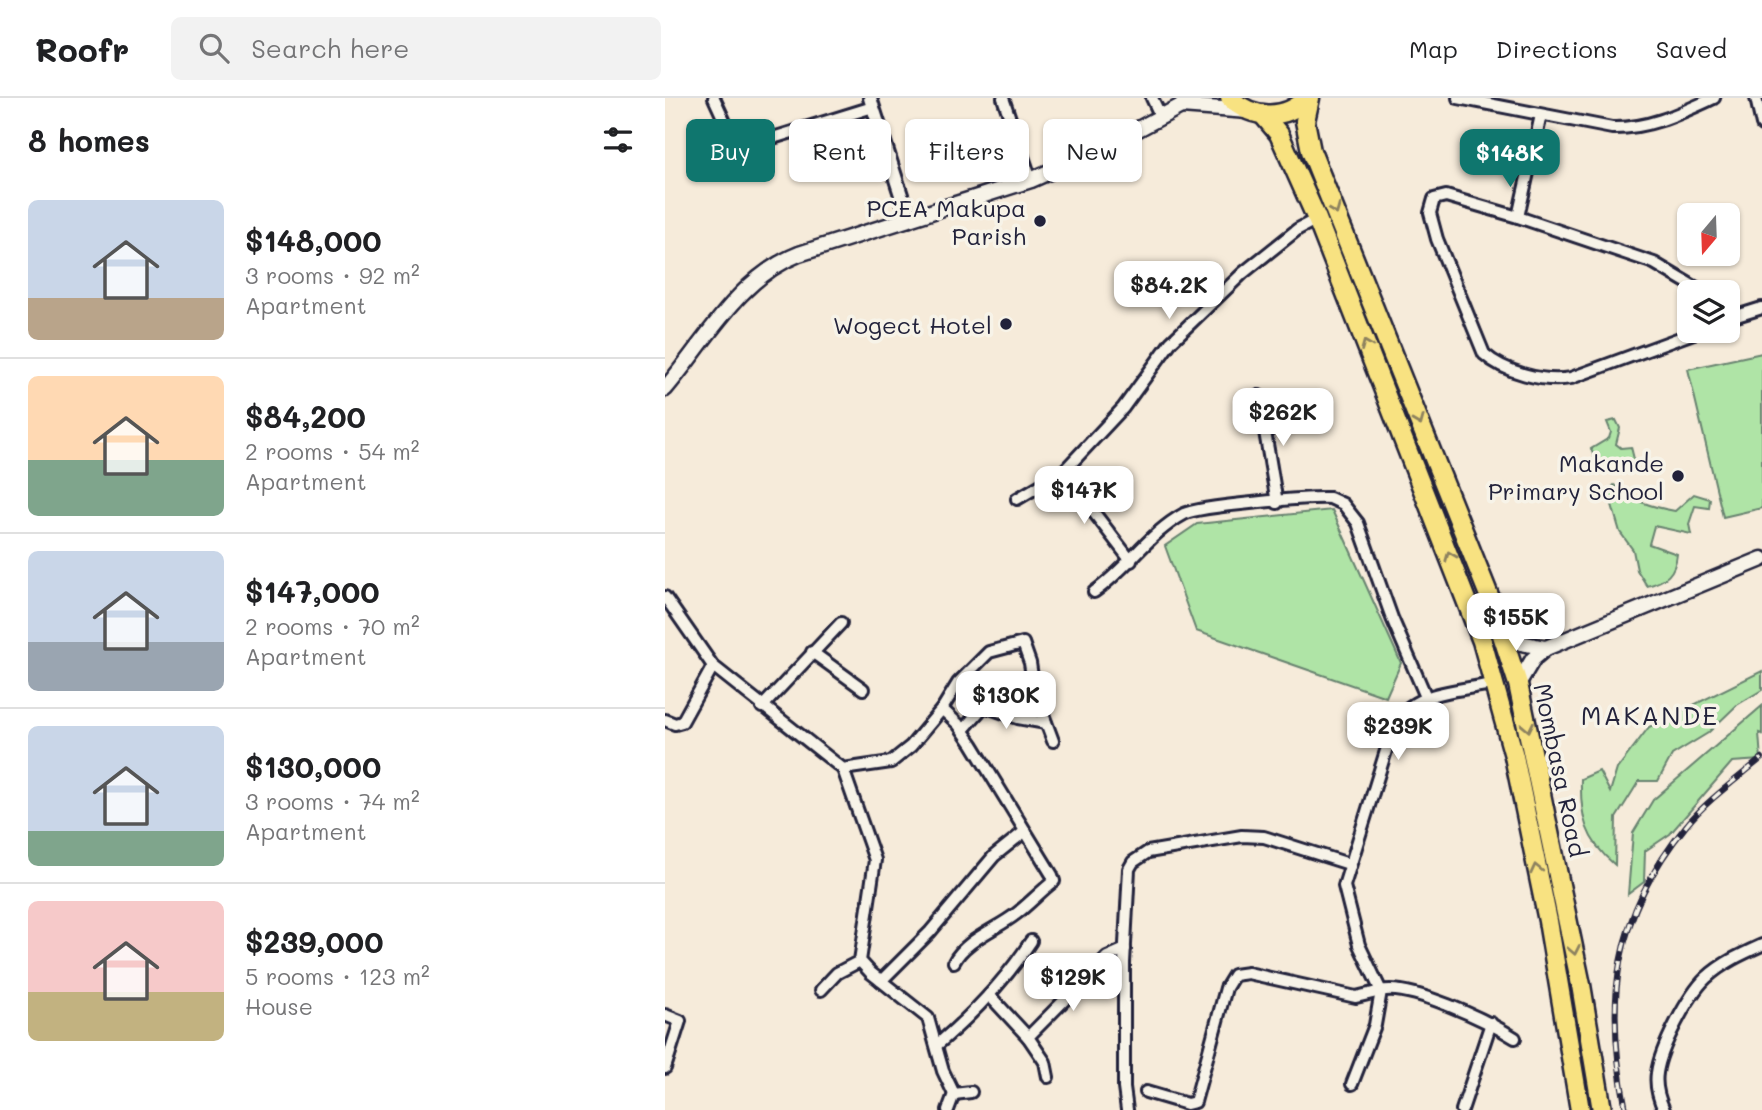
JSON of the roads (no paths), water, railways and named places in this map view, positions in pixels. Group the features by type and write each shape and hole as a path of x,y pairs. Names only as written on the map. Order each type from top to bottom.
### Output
{"highway":[{"name":"Mombasa Road","path":"1230,98 1256,113 1279,134 1317,219 1473,615 1509,732 1548,921 1580,1110"},
{"name":"Mombasa Road","path":"1309,98 1305,121 1311,151 1500,625 1518,684 1579,974 1602,1110"},
{"path":"1256,113 1290,111 1309,98"}],"main road":[{"path":"665,390 741,292 764,272 799,254 1031,180 1101,149 1184,102 1256,113"},
{"path":"665,383 678,374"},
{"path":"1518,684 1529,665 1546,649 1762,559"},
{"path":"1500,625 1521,643 1546,649"}],"street":[{"path":"714,98 730,133 750,145 871,103 909,220"},
{"path":"1003,98 1031,180"},
{"path":"1152,98 1161,117"},
{"path":"1458,98 1631,129 1663,120 1714,98"},
{"path":"1756,98 1762,125"},
{"path":"1518,217 1541,115"},
{"path":"1677,339 1571,378 1555,381 1491,360 1477,343 1437,239 1430,207 1434,199 1446,196 1654,263 1683,280"},
{"path":"1017,499 1063,472 1123,408 1171,342 1257,260 1298,229 1317,219"},
{"path":"1740,315 1762,308"},
{"path":"1259,396 1277,503"},
{"path":"1063,472 1131,561"},
{"path":"1094,592 1152,539 1191,511 1330,498 1351,511 1426,697"},
{"path":"665,597 713,667 843,769 875,860 860,961"},
{"path":"762,707 841,623"},
{"path":"843,769 891,762 911,746 942,709 958,683 989,652 1023,643 1030,663 1034,690 1053,741"},
{"path":"812,652 863,690"},
{"path":"665,720 675,724 682,722 713,667"},
{"path":"1352,1084 1375,1026 1381,991 1359,945 1344,886 1394,725 1408,706 1426,697 1495,683"},
{"path":"963,730 984,706 1046,723"},
{"path":"942,709 963,730 1054,881 1019,912 972,943 954,962"},
{"path":"881,981 961,897 994,856 1024,832"},
{"path":"1127,1110 1124,1088 1125,949 1129,869 1133,862 1148,852 1242,836 1264,837 1349,864"},
{"path":"937,1045 1014,968 1031,941"},
{"path":"1664,1110 1656,1077 1659,1061 1692,995 1720,966 1762,945"},
{"path":"1028,1037 1107,957 1125,949"},
{"path":"860,961 881,981 924,1012 931,1023 943,1072 954,1094 948,1110"},
{"path":"821,990 837,973 860,961"},
{"path":"1146,1093 1187,1104 1195,1102 1226,988 1234,975 1248,973 1356,997 1381,991 1408,992 1491,1023 1515,1038"},
{"path":"989,995 1028,1037 1045,1062 1048,1077"},
{"path":"665,1015 680,1021 665,1068"},
{"path":"1462,1110 1491,1023"},
{"path":"954,1094 971,1092"}],"railway":[{"path":"1626,1110 1619,1070 1616,996 1620,961 1629,927 1643,893 1686,826 1712,799 1762,758"}],"place":[{"name":"PCEA Makupa Parish","path":"1040,221"},
{"name":"Wogect Hotel","path":"1006,324"},
{"name":"Makande Primary School","path":"1678,476"}],"district":[{"name":"MAKANDE","path":"1650,715"}]}
